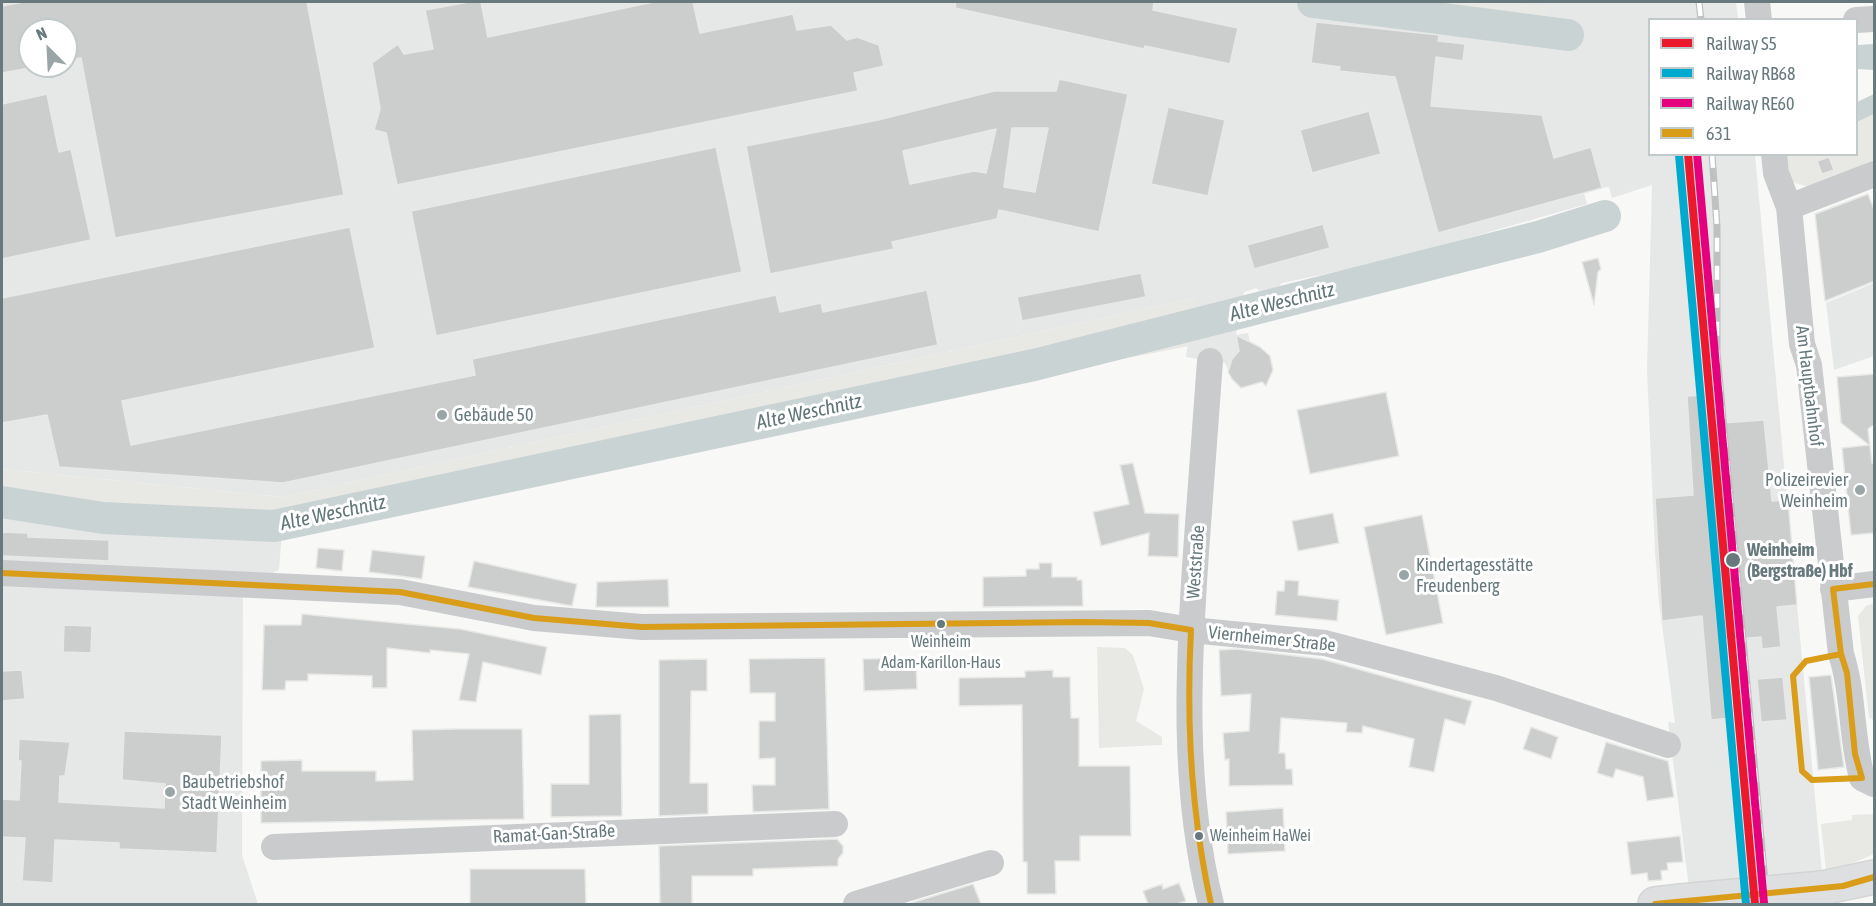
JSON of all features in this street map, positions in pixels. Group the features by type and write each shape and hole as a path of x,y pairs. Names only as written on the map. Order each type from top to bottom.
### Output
{"main road":[{"path":"1668,903 1832,887 1875,877"},
{"path":"1832,887 1875,903"}],"street":[{"path":"1757,2 1759,18"},
{"path":"1858,20 1875,19"},
{"name":"Am Hauptbahnhof","path":"1775,164 1790,207 1802,344 1809,365 1841,654 1847,673 1856,754 1868,781"},
{"path":"1790,207 1875,174"},
{"name":"Weststraße","path":"1210,361 1188,668 1192,786 1199,858 1211,904"},
{"name":"Viernheimer Straße","path":"2,573 400,592 534,618 642,627 1149,622 1191,630 1325,642 1496,688 1668,745"},
{"path":"1833,589 1875,584"},
{"name":"Ramat-Gan-Straße","path":"274,847 835,824"},
{"path":"856,904 991,863"}],"shaded area":[{"path":"2,2 1736,2 1738,18 1648,18 1648,156 1755,156 1825,904 1691,904 1668,722 1675,723 1659,602 1655,552 1647,370 1652,185 1612,198 1609,187 1602,188 1584,193 1587,204 1388,261 1282,283 1278,287 1260,291 1256,288 1244,292 1236,335 1248,333 1251,348 1255,349 1256,345 1270,356 1273,370 1266,386 1261,381 1243,388 1232,379 1225,363 1186,357 1195,298 283,497 2,469"},
{"path":"1355,2 1503,2 1545,6 1551,28"},
{"path":"1874,44 1874,70 1858,69 1858,45"},
{"path":"1874,94 1874,114 1858,122 1858,102"},
{"path":"1874,114 1874,160 1808,187 1792,182 1785,156 1858,156 1858,122"},
{"path":"1874,283 1874,356 1834,370 1826,303"},
{"path":"1195,298 1189,346 863,410 707,447 282,531 2,510 2,469 283,497"},
{"path":"2,510 282,531 279,570 243,587 242,855 258,904 2,904"},
{"path":"1874,603 1874,720 1869,718 1858,616 1866,606"},
{"path":"1097,647 1125,648 1133,655 1144,689 1136,721 1162,737 1162,745 1099,748"},
{"path":"1874,814 1874,854 1841,868 1826,871 1821,824 1852,820 1852,815"}],"building":[{"path":"23,2 307,2 344,195 115,238 81,58 78,59 78,18 18,18 18,70 2,73 2,6"},
{"path":"481,2 488,37 653,2 693,2 700,33 793,14 797,30 831,25 847,40 857,37 879,45 884,66 854,73 858,91 397,185 386,133 374,130 380,109 372,63 398,44 404,54 433,49 425,10"},
{"path":"956,2 1154,2 1153,10 1238,28 1230,64 1145,46 1144,49 955,8"},
{"path":"1316,22 1439,35 1438,41 1465,44 1463,61 1436,57 1431,106 1542,115 1554,158 1591,147 1602,188 1438,233 1395,77 1339,71 1340,67 1311,63"},
{"path":"1059,79 1128,94 1099,232 999,210 997,219 892,242 894,249 770,274 746,146 878,120 994,91 1056,91","holes":["1012,128 1048,128 1035,192 1004,187","996,129 986,173 974,171 910,184 903,151"]},
{"path":"47,94 59,152 71,149 91,240 2,259 2,104"},
{"path":"1168,107 1225,120 1208,196 1151,184"},
{"path":"1369,111 1381,154 1312,173 1300,130"},
{"path":"716,147 742,272 436,336 411,211"},
{"path":"1829,157 1834,170 1822,174 1817,161"},
{"path":"1868,194 1875,212 1875,281 1825,301 1815,214"},
{"path":"1323,224 1330,248 1254,269 1247,245"},
{"path":"350,227 375,348 122,401 131,445 475,375 472,359 776,295 780,312 821,303 823,312 927,290 938,345 283,483 59,467 47,415 2,423 2,298"},
{"path":"1598,258 1601,269 1598,272 1594,305 1582,262"},
{"path":"1141,273 1146,297 1022,321 1017,297"},
{"path":"1236,335 1260,347 1270,356 1273,370 1266,386 1262,382 1241,388 1232,379 1228,372 1232,359 1239,351"},
{"path":"1875,374 1875,424 1868,429 1872,463 1874,463 1875,533 1851,535 1842,448 1869,445 1841,423 1837,377"},
{"path":"1386,392 1399,456 1310,474 1297,410"},
{"path":"1704,395 1707,424 1764,420 1772,501 1788,500 1797,605 1777,607 1781,647 1762,649 1761,637 1725,640 1732,718 1711,720 1702,616 1662,621 1655,498 1693,495 1687,396"},
{"path":"1133,463 1145,513 1179,514 1178,557 1148,556 1149,533 1101,546 1093,512 1129,504 1120,465"},
{"path":"1333,513 1339,543 1298,551 1292,521"},
{"name":"Kindertagesstätte Freudenberg","path":"1422,515 1443,623 1386,635 1364,527"},
{"path":"2,532 28,533 28,537 109,540 109,561 2,556"},
{"path":"318,548 344,550 342,571 316,568"},
{"path":"372,550 425,556 422,579 369,572"},
{"path":"474,561 577,584 572,606 468,587"},
{"path":"1039,563 1052,563 1052,577 1077,577 1077,580 1082,580 1083,606 983,607 983,577 1026,576 1026,569 1039,569"},
{"path":"668,579 669,607 596,607 597,582"},
{"path":"1285,580 1299,581 1298,595 1339,600 1337,621 1275,615 1277,591 1284,591"},
{"path":"302,614 460,629 547,647 541,675 483,662 476,702 459,700 469,654 430,650 430,653 387,648 387,688 372,688 372,676 308,674 308,681 286,681 285,690 262,690 264,625 301,625"},
{"path":"64,625 92,626 91,653 63,652"},
{"path":"1236,649 1322,659 1472,701 1465,725 1445,719 1434,772 1409,767 1414,739 1363,726 1362,733 1346,732 1347,723 1281,718 1279,753 1285,753 1286,769 1292,769 1293,785 1229,786 1229,759 1225,760 1223,733 1249,731 1251,694 1221,696 1219,650"},
{"path":"825,658 829,809 753,812 752,785 775,785 775,758 759,759 759,721 775,721 775,693 750,693 749,659"},
{"path":"916,658 917,689 864,691 863,659"},
{"path":"707,659 707,691 691,691 690,783 708,783 708,814 659,816 659,660"},
{"path":"22,670 25,699 2,701 2,671"},
{"path":"1053,670 1053,677 1070,677 1071,718 1079,718 1079,766 1130,766 1131,836 1080,836 1080,861 1055,861 1056,894 1027,894 1027,862 1023,862 1022,705 959,706 959,678 1025,677 1025,671"},
{"path":"1831,675 1844,767 1818,770 1809,677"},
{"path":"1783,677 1787,720 1761,722 1757,679"},
{"path":"621,714 622,816 551,817 551,784 589,784 589,715"},
{"path":"1531,727 1558,737 1551,759 1523,749"},
{"path":"522,729 524,819 261,823 261,761 302,760 302,771 376,771 376,781 413,780 412,730"},
{"path":"124,731 222,735 217,853 119,849 119,843 55,840 53,883 22,881 25,838 2,837 2,799 19,800 21,761 18,761 19,739 70,742 65,776 60,776 59,802 164,808 165,784 122,780"},
{"path":"1606,742 1668,761 1674,797 1647,801 1643,777 1616,769 1613,778 1597,773"},
{"path":"1283,808 1285,851 1228,854 1226,812"},
{"path":"1680,836 1683,862 1667,863 1668,870 1661,871 1662,880 1648,881 1647,873 1631,875 1627,842"},
{"path":"837,839 843,846 838,866 753,869 753,876 692,876 692,904 660,904 659,846"},
{"path":"470,869 585,869 586,904 470,904"},
{"path":"1179,883 1186,901 1177,904 1148,904 1143,891 1162,884 1163,889"},
{"path":"973,884 981,904 911,904 911,903"}],"waterway":[{"path":"1313,2 1568,35"},
{"name":"Alte Weschnitz","path":"2,502 103,518 274,526 1034,365 1538,237 1605,216"}],"railway":[{"path":"1699,2 1701,18"},
{"path":"1712,156 1717,227 1717,352 1767,904"}],"rail line":[{"name":"RB68","path":"1679,156 1746,904"},
{"name":"S5","path":"1688,156 1755,904"},
{"name":"RE60","path":"1697,156 1764,903"}],"transit line":[{"name":"631","path":"2,573 400,592 534,618 642,627 1084,622 1149,623 1191,630"},
{"name":"631","path":"1862,778 1855,754 1847,673 1841,654 1833,589 1874,584"},
{"name":"631","path":"1191,630 1189,699 1192,768 1199,836 1211,904"},
{"name":"631","path":"1841,654 1806,661 1793,676 1802,771 1812,780 1862,778"},
{"name":"631","path":"1655,904 1843,886 1874,877"}],"place":[{"name":"Gebäude 50","path":"442,415"},
{"name":"Polizeirevier Weinheim","path":"1860,490"},
{"name":"Weinheim (Bergstraße) Hbf","path":"1733,560"},
{"name":"Kindertagesstätte Freudenberg","path":"1404,575"},
{"name":"Weinheim Adam-Karillon-Haus","path":"941,624"},
{"name":"Baubetriebshof Stadt Weinheim","path":"170,792"},
{"name":"Weinheim HaWei","path":"1199,836"}]}
